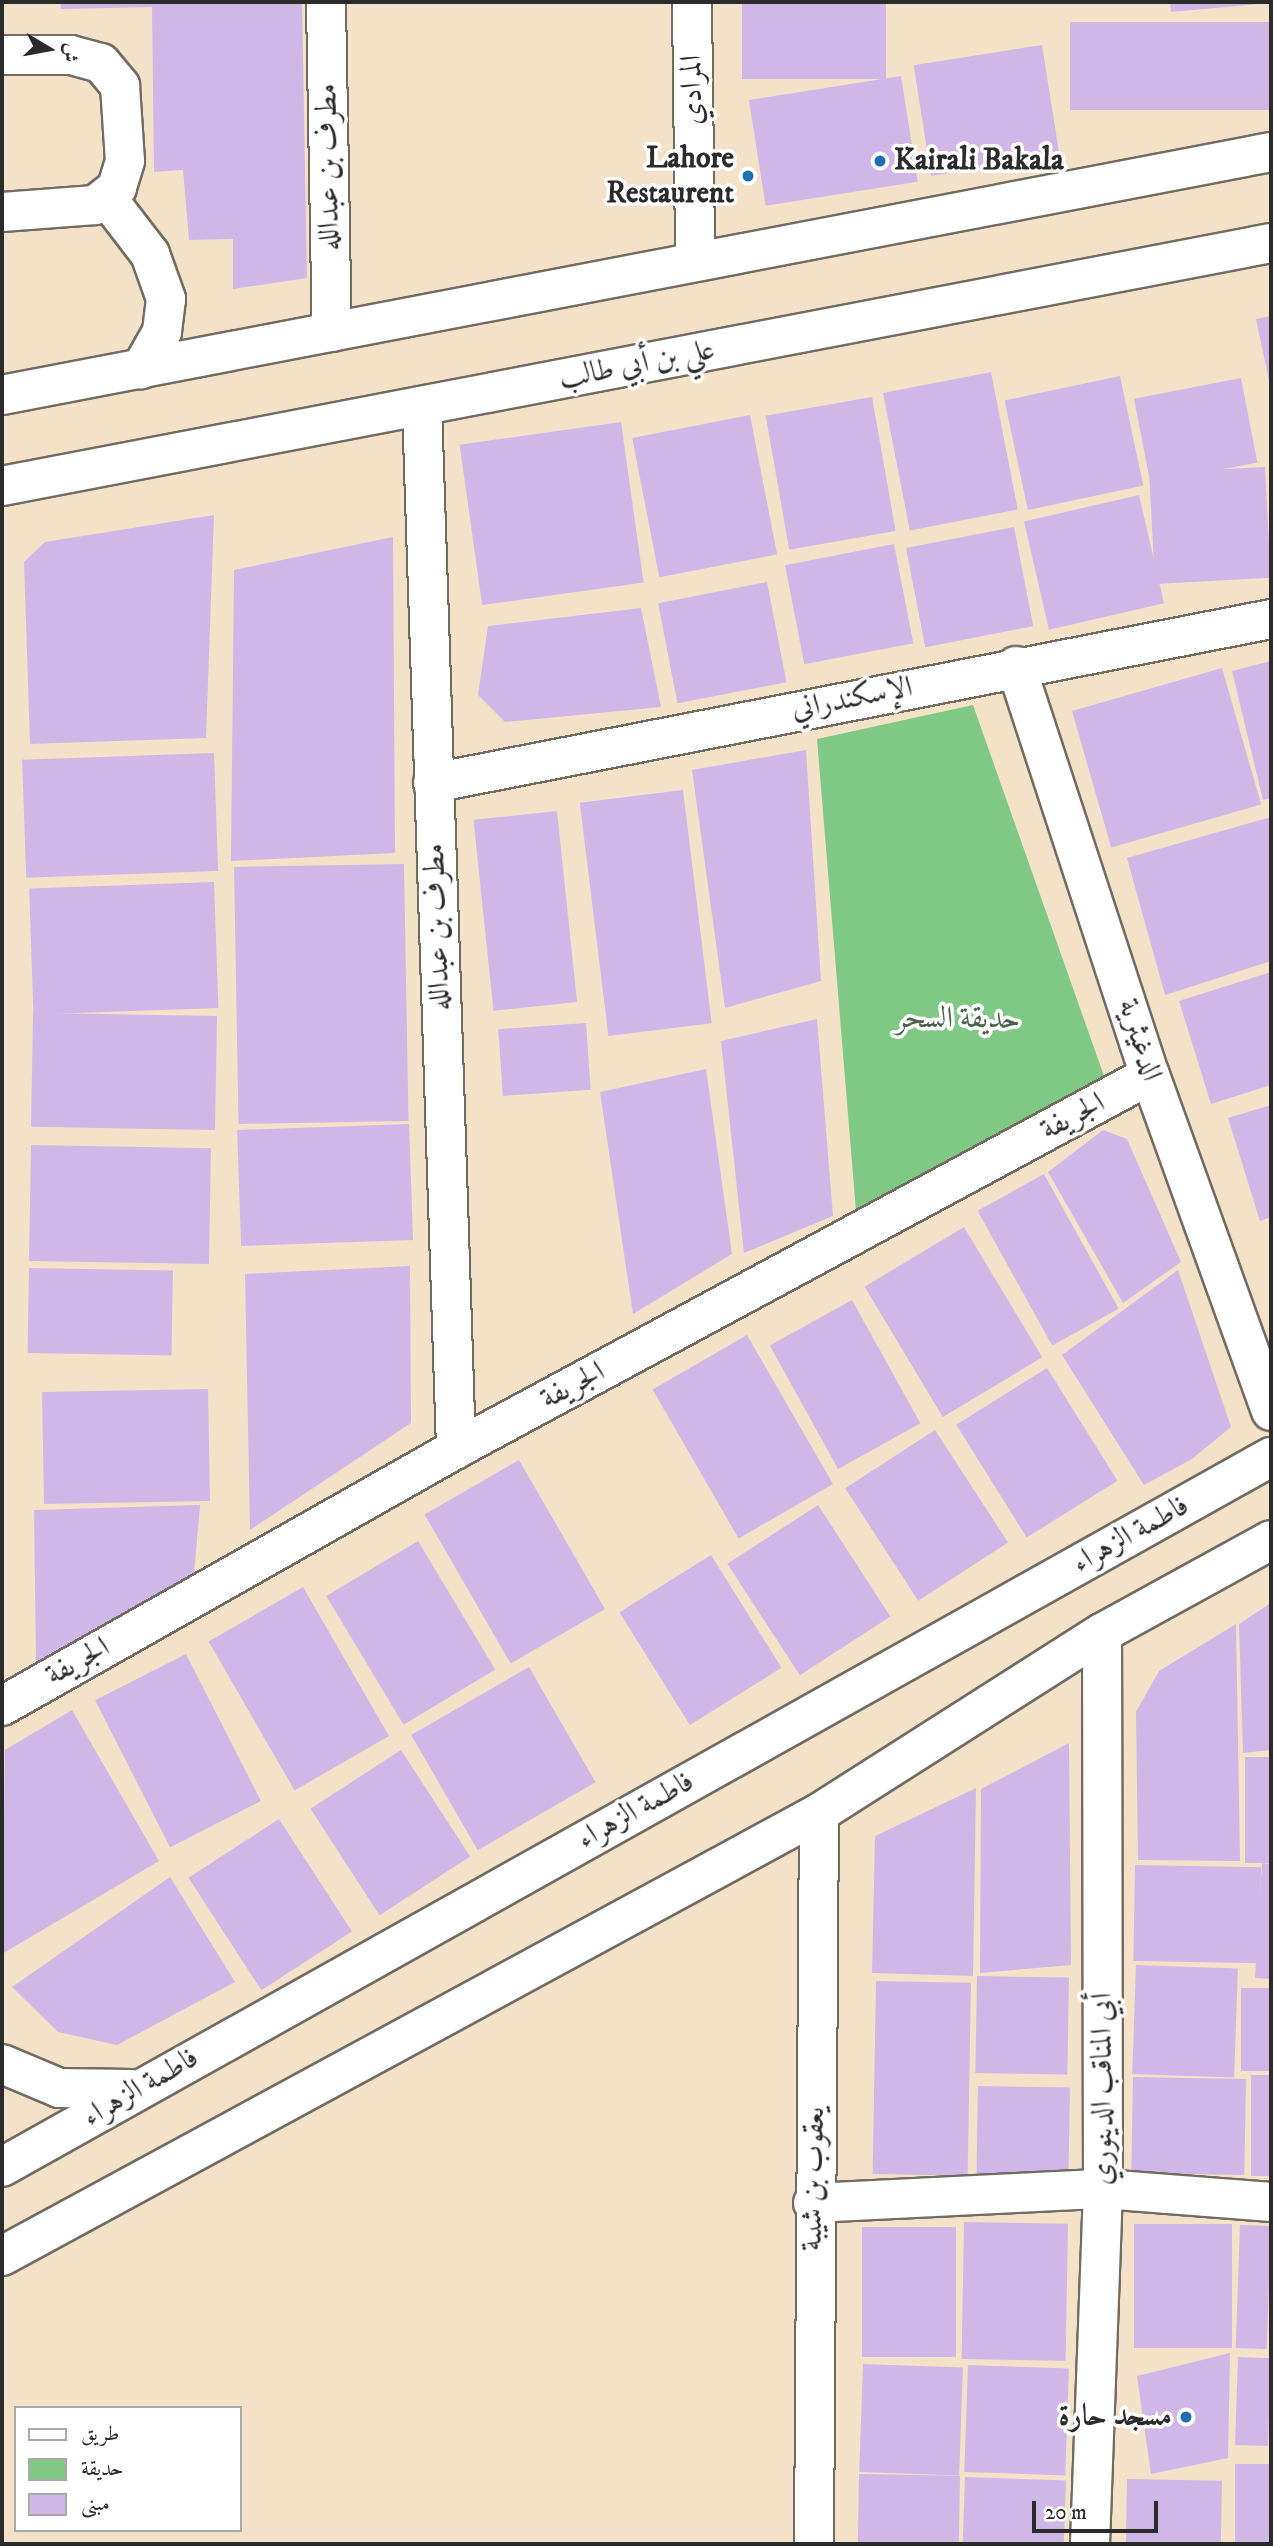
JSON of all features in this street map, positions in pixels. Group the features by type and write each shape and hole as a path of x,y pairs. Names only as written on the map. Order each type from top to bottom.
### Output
{"street":[{"name":"مطرف بن عبدالله","path":"326,2 332,332"},
{"name":"المرادي","path":"692,2 695,261"},
{"path":"2,55 86,56 111,73 123,100 125,161 107,198 81,209 2,212"},
{"path":"9,399 141,369 1271,152"},
{"path":"107,198 144,244 166,299 162,332 141,369"},
{"name":"علي بن أبي طالب","path":"9,479 422,406 1271,243"},
{"name":"مطرف بن عبدالله","path":"422,406 456,1449"},
{"name":"الإسكندراني","path":"433,783 1016,666 1271,619"},
{"name":"الدغيثرية","path":"1016,666 1150,1075 1271,1411"},
{"name":"الجريفة","path":"2,1706 456,1449 1150,1075"},
{"name":"فاطمة الزهراء","path":"2,2168 137,2089 1271,1457"},
{"path":"2,2256 819,1813 1102,1633 1271,1540"},
{"name":"أبي المناقب الدينوري","path":"1090,2544 1103,2189 1102,1633"},
{"name":"يعقوب بن شيبة","path":"814,2544 813,2203 819,1813"},
{"path":"2,2064 59,2088 137,2089"},
{"path":"813,2203 1103,2189 1271,2202"}],"green space":[{"name":"حديقة السحر","path":"973,705 1104,1076 856,1211 817,739"}],"building":[{"path":"60,2 302,2 307,278 233,289 233,239 189,240 183,170 154,172 152,7 61,9"},
{"path":"742,2 886,2 886,79 742,79"},
{"path":"1170,2 1259,2 1259,4 1171,12"},
{"path":"1070,22 1271,22 1271,110 1070,110"},
{"path":"1042,45 1060,156 931,176 914,65"},
{"path":"901,76 918,182 766,206 749,100"},
{"path":"1271,316 1271,385 1270,385 1256,319"},
{"path":"991,372 1018,509 910,530 883,393"},
{"path":"1120,376 1143,486 1028,510 1005,401"},
{"path":"1241,378 1257,462 1150,483 1134,399"},
{"path":"872,397 896,531 789,550 766,416"},
{"path":"750,415 777,554 659,577 632,438"},
{"path":"621,422 644,582 482,605 460,445"},
{"path":"1265,467 1271,578 1155,584 1149,473"},
{"path":"1139,495 1164,603 1049,630 1024,522"},
{"path":"214,515 206,738 30,744 24,562 45,542"},
{"path":"1014,527 1033,626 925,647 906,548"},
{"path":"393,537 395,853 231,861 234,570"},
{"path":"894,544 913,643 804,664 785,565"},
{"path":"767,582 786,682 678,703 658,603"},
{"path":"641,608 661,707 505,722 478,695 488,626"},
{"path":"1271,661 1271,798 1263,800 1232,671"},
{"path":"1222,668 1261,804 1111,847 1072,711"},
{"path":"806,750 821,981 725,1008 692,770"},
{"path":"214,753 218,871 26,878 22,760"},
{"path":"683,790 712,1023 608,1036 580,803"},
{"path":"557,811 577,1002 494,1011 473,820"},
{"path":"1271,817 1271,961 1165,995 1127,858"},
{"path":"404,864 408,1121 239,1124 234,867"},
{"path":"214,882 218,1008 34,1014 29,888"},
{"path":"1271,972 1271,1085 1211,1104 1179,1001"},
{"path":"33,1013 217,1016 215,1130 31,1127"},
{"path":"817,1019 833,1216 744,1253 721,1041"},
{"path":"586,1023 591,1090 503,1096 498,1029"},
{"path":"706,1069 732,1254 633,1314 600,1092"},
{"path":"1271,1105 1271,1217 1260,1221 1228,1118"},
{"path":"409,1124 413,1240 241,1246 237,1130"},
{"path":"1103,1130 1127,1139 1181,1262 1123,1303 1048,1172"},
{"path":"31,1145 211,1148 209,1264 29,1261"},
{"path":"1044,1174 1119,1309 1052,1346 978,1211"},
{"path":"964,1227 1042,1357 943,1417 865,1287"},
{"path":"410,1266 411,1423 250,1530 245,1274"},
{"path":"29,1268 173,1271 171,1356 28,1353"},
{"path":"1178,1270 1231,1427 1192,1459 1144,1485 1062,1355"},
{"path":"852,1300 920,1423 838,1469 770,1346"},
{"path":"747,1335 833,1484 739,1538 653,1390"},
{"path":"1047,1368 1117,1481 1027,1537 956,1425"},
{"path":"208,1389 210,1501 44,1504 42,1392"},
{"path":"935,1430 1008,1542 918,1601 845,1488"},
{"path":"519,1460 605,1609 511,1663 425,1514"},
{"path":"200,1505 194,1574 113,1629 36,1662 34,1510"},
{"path":"818,1505 890,1617 800,1675 727,1564"},
{"path":"418,1541 495,1670 404,1725 326,1596"},
{"path":"711,1555 781,1668 690,1725 619,1612"},
{"path":"303,1587 389,1736 295,1790 209,1642"},
{"path":"1271,1603 1271,1750 1243,1753 1239,1624"},
{"path":"1236,1624 1240,1861 1138,1860 1136,1712 1159,1671"},
{"path":"186,1654 261,1801 170,1847 95,1700"},
{"path":"529,1667 596,1782 478,1850 411,1735"},
{"path":"72,1710 159,1861 2,1954 5,1750"},
{"path":"1069,1743 1071,1965 980,1973 981,1789"},
{"path":"401,1750 470,1857 380,1915 310,1809"},
{"path":"1245,1757 1271,1757 1271,1863 1245,1863"},
{"path":"976,1788 973,1976 872,1973 875,1836"},
{"path":"279,1819 352,1931 261,1990 188,1878"},
{"path":"1262,1863 1271,1864 1271,1979 1255,1978"},
{"path":"1135,1865 1261,1867 1259,1963 1133,1961"},
{"path":"170,1877 235,1982 117,2045 58,2032 12,1987"},
{"path":"1136,1965 1238,1969 1234,2077 1132,2074"},
{"path":"977,1976 1069,1978 1067,2075 975,2073"},
{"path":"876,1981 971,1983 968,2176 873,2174"},
{"path":"1241,1988 1271,1988 1271,2071 1241,2071"},
{"path":"1251,2075 1271,2075 1271,2176 1251,2176"},
{"path":"1133,2077 1246,2079 1244,2175 1131,2173"},
{"path":"978,2086 1070,2088 1068,2185 976,2183"},
{"path":"964,2222 1068,2224 1066,2361 962,2359"},
{"path":"1134,2224 1232,2224 1232,2348 1134,2348"},
{"path":"1240,2225 1271,2226 1267,2349 1236,2348"},
{"path":"862,2227 956,2227 956,2357 862,2357"},
{"name":"مسجد حارة","path":"1230,2353 1228,2458 1151,2474 1137,2376"},
{"path":"1238,2357 1271,2358 1268,2446 1235,2445"},
{"path":"863,2364 963,2367 959,2475 859,2472"},
{"path":"968,2365 1069,2369 1065,2475 964,2472"},
{"path":"1235,2464 1271,2464 1271,2544 1235,2544"},
{"path":"859,2474 960,2476 959,2544 858,2544"},
{"path":"965,2477 1066,2481 1064,2544 963,2544"},
{"path":"1127,2479 1222,2481 1221,2544 1126,2544"}],"place":[{"name":"Kairali Bakala","path":"880,161"},
{"name":"Lahore Restaurent","path":"748,176"},
{"name":"مسجد حارة","path":"1186,2417"}]}
